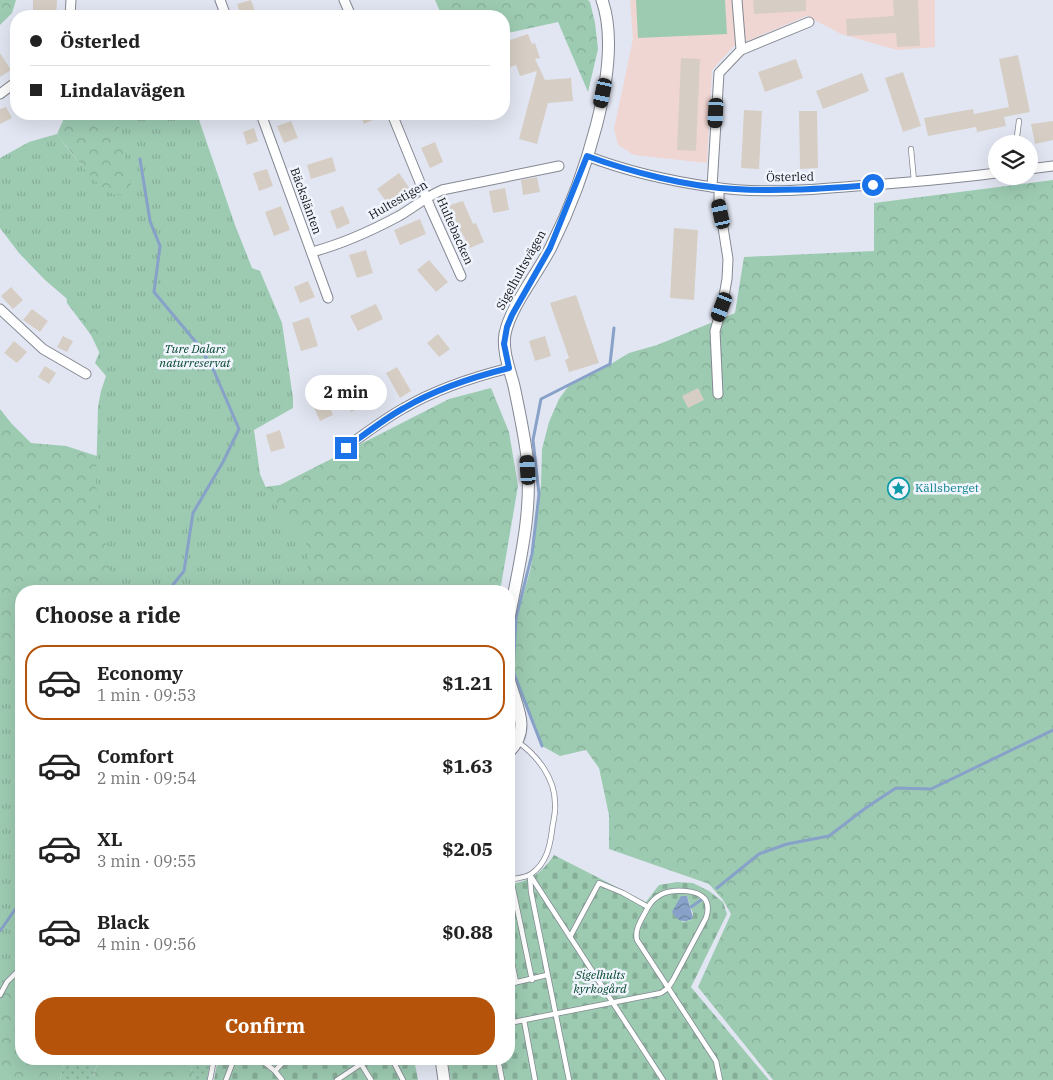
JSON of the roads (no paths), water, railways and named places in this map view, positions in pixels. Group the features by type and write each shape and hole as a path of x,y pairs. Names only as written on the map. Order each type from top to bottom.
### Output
{"street":[{"name":"Sigelhultsvägen","path":"515,585 525,530 529,482 522,420 504,344 507,327 512,315 550,248 587,156 596,124 608,64 608,20 602,0"},
{"path":"738,0 741,50"},
{"path":"718,394 715,331 726,288 728,259 715,188 718,74 741,50 808,22"},
{"name":"Bäckslänten","path":"263,120 328,298"},
{"name":"Hultebacken","path":"394,120 461,276"},
{"name":"Österled","path":"587,156 632,170 715,188 815,189 914,182 988,174"},
{"name":"Hultestigen","path":"312,252 328,248 370,231 400,215 426,197 442,190 559,166"},
{"path":"1038,168 1053,166"},
{"path":"0,309 43,349 86,374"},
{"path":"346,448 404,407 459,383 509,368"},
{"path":"515,698 521,722 520,736 515,744"},
{"path":"442,1065 444,1080"}],"lane":[{"path":"1017,135 1019,121"},
{"path":"911,149 914,182"},
{"path":"515,878 530,875 546,856 551,841 555,801 548,775 536,757 517,742"},
{"path":"530,875 663,1080"},
{"path":"530,875 531,892 568,1080"},
{"path":"570,937 599,882 648,907"},
{"path":"515,1022 661,993 668,988 706,918 708,910 706,900 702,896 695,894 684,891 668,892 656,898 648,907 635,934 637,940 668,988 716,1061 720,1080"},
{"path":"515,902 532,980"},
{"path":"1,992 15,974"},
{"path":"515,977 516,982 532,980 547,975"},
{"path":"524,1020 536,1080"},
{"path":"210,1080 213,1065"},
{"path":"226,1080 232,1065"},
{"path":"267,1065 282,1080"},
{"path":"274,1071 280,1065"},
{"path":"337,1080 360,1065"},
{"path":"362,1065 371,1080"},
{"path":"395,1065 403,1080"},
{"path":"499,1065 502,1080"}],"water":[{"path":"681,896 687,896 693,918 687,921 679,919 672,912"}],"waterway":[{"path":"140,159 150,221 160,246 154,292 200,347 214,371 239,429 223,462 193,513 184,571 173,585"},
{"path":"515,636 516,618 532,554 539,494 533,440 541,399 610,364 614,328"},
{"path":"515,676 542,746"},
{"path":"717,888 759,854 787,844 829,836 896,788 931,789 1053,730"},
{"path":"691,907 701,900"},
{"path":"0,931 15,910"}],"place":[{"name":"Källsberget","path":"899,488"}],"park label":[{"name":"Ture Dalars naturreservat","path":"195,356"},
{"name":"Sigelhults kyrkogård","path":"600,982"}]}
